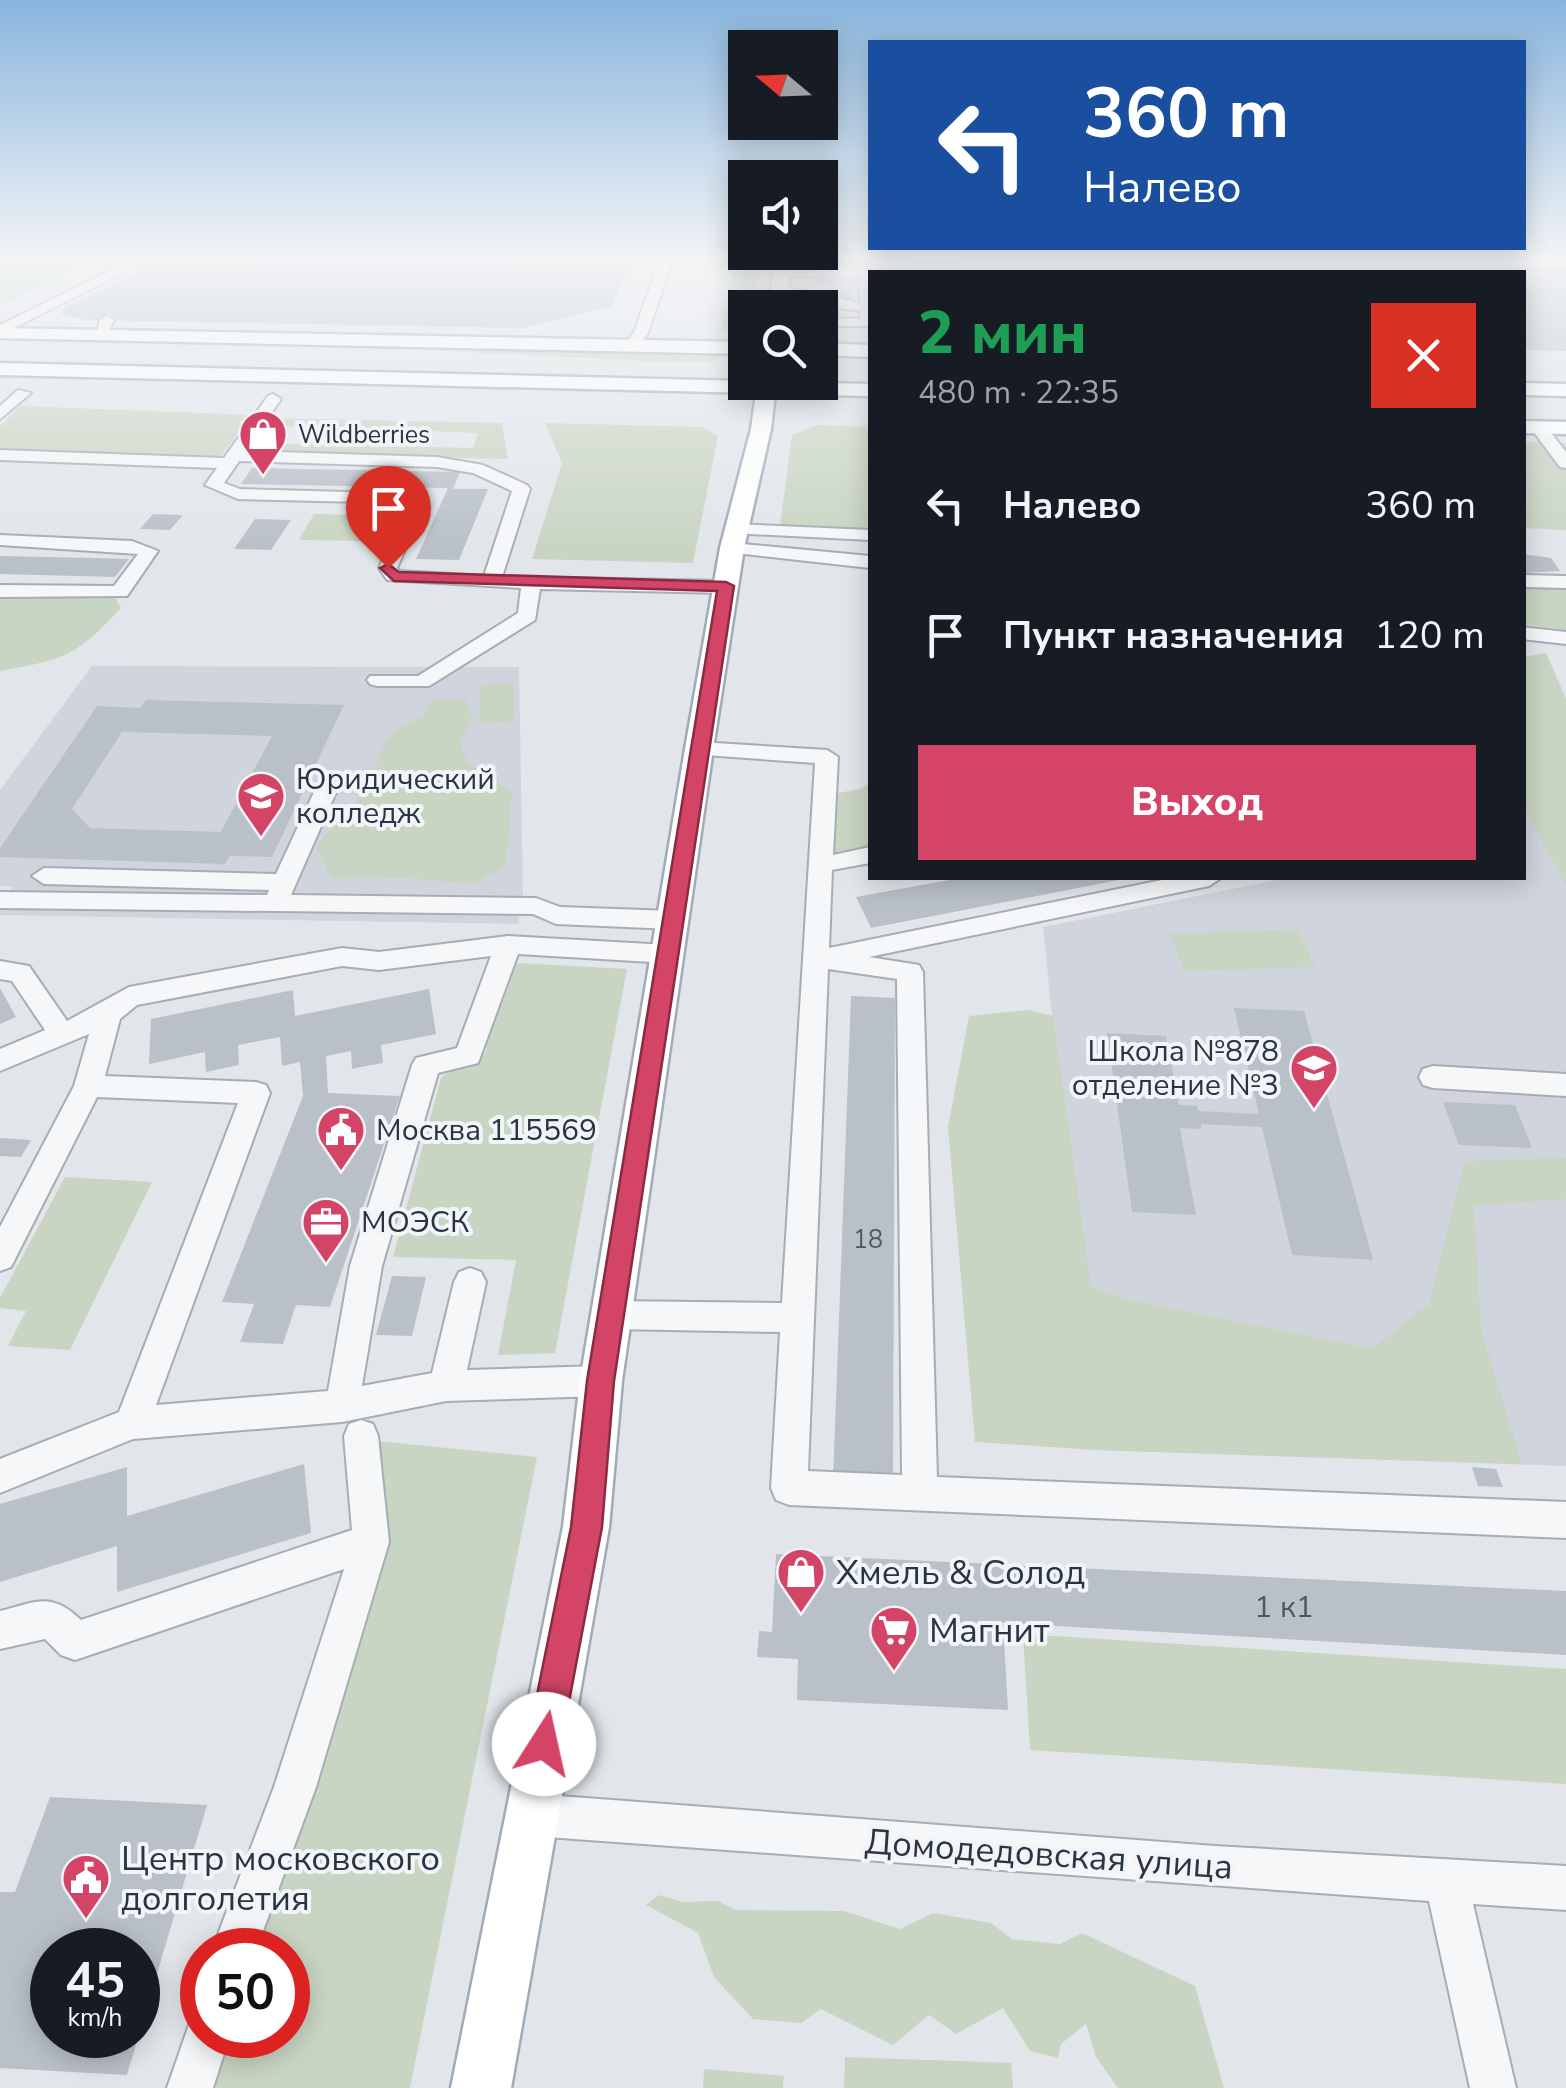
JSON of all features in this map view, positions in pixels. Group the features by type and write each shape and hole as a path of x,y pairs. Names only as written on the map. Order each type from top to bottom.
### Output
{"main road":[{"path":"19,352 728,370"},
{"path":"427,352 480,363"},
{"path":"0,370 426,380 728,398"},
{"path":"838,372 868,373"},
{"path":"426,380 532,402"},
{"path":"1526,389 1566,390"},
{"path":"838,393 868,390"},
{"path":"0,392 32,393"},
{"path":"481,2088 586,1527 600,1381 699,749 734,538 765,400"},
{"path":"1526,404 1566,405"},
{"path":"1530,427 1566,428"}],"street":[{"path":"0,414 32,393"},
{"path":"273,399 214,485 238,494 419,498 388,568 394,576 491,582 726,586"},
{"path":"1530,427 1566,463"},
{"path":"0,455 437,462 477,469 521,488 491,582"},
{"path":"734,538 868,534"},
{"path":"734,538 868,562"},
{"path":"0,540 132,546 149,551 120,592 0,591"},
{"path":"1526,580 1566,582"},
{"path":"378,680 422,682 528,616 531,583"},
{"path":"1526,635 1562,643"},
{"path":"699,749 827,757 789,1488 1566,1520"},
{"path":"280,892 326,790"},
{"path":"820,865 868,855"},
{"path":"44,876 536,906 556,915 670,937"},
{"path":"817,958 1199,880"},
{"path":"0,900 280,892"},
{"path":"0,1061 108,1014 129,997 342,957 379,961 508,946 670,937"},
{"path":"242,1928 295,1787 371,1542 351,1421 366,1266 426,1065 468,1056 508,946"},
{"path":"817,958 910,972 920,1494"},
{"path":"0,970 20,973 62,1034"},
{"path":"0,1258 88,1086 108,1014"},
{"path":"1433,1078 1566,1085"},
{"path":"88,1086 256,1093 132,1423"},
{"path":"446,1386 470,1282"},
{"path":"611,1315 799,1318"},
{"path":"0,1476 132,1423 351,1421 446,1386 600,1381"},
{"path":"0,1630 51,1618 75,1641 371,1542"},
{"name":"Домодедовская улица","path":"533,1815 1566,1888"},
{"path":"1446,1882 1493,2088"},
{"path":"190,2088 199,2058"}],"shaded area":[{"name":"Юридический колледж","path":"92,666 519,667 523,894 518,924 0,915 0,907 12,887 0,886 0,790"},
{"name":"Школа №878 отделение №3","path":"1526,706 1566,780 1566,1466 1096,1450 1043,927 1277,880 1526,880"}],"green space":[{"path":"476,352 721,355 712,362"},
{"path":"20,406 252,415 220,457 0,451 0,426"},
{"path":"266,418 502,423 508,459 242,453 249,443 473,448 478,433 261,425"},
{"path":"545,423 702,427 718,436 693,563 532,559 562,463"},
{"path":"818,425 868,427 868,532 780,526 792,435"},
{"path":"1526,442 1566,443 1566,530 1526,528"},
{"path":"314,514 384,516 371,541 299,540"},
{"path":"1526,584 1566,590 1566,630 1526,624"},
{"path":"0,595 114,596 121,608 92,637 68,653 0,671"},
{"path":"1546,653 1566,698 1566,886 1526,810 1526,656"},
{"path":"514,683 514,721 479,724 480,685"},
{"path":"433,699 465,699 473,720 460,741 467,762 512,792 506,864 475,884 407,878 331,879 316,846 362,793 390,735 423,718"},
{"path":"868,784 868,847 834,855 838,793"},
{"path":"1298,929 1315,967 1184,971 1170,934"},
{"path":"517,963 627,969 555,1353 498,1355 516,1260 393,1257 441,1078 483,1056 496,1007 501,1007"},
{"path":"1028,1010 1053,1016 1091,1286 1125,1299 1372,1349 1429,1304 1465,1161 1566,1158 1566,1199 1474,1206 1481,1329 1522,1464 1096,1450 975,1442 948,1127 969,1016"},
{"path":"65,1177 152,1182 70,1350 8,1346 26,1311 0,1308 0,1298"},
{"path":"377,1441 537,1457 410,2088 201,2088 210,2058 310,2058 310,1928 254,1928 311,1776"},
{"path":"1023,1634 1566,1669 1566,1784 1030,1750"},
{"path":"659,1895 682,1902 718,1901 735,1910 844,1911 900,1929 933,1913 991,1923 1012,1939 1060,1944 1082,1933 1195,1986 1224,2088 1118,2088 1096,2057 1086,2024 1061,2044 1058,2058 1030,2051 1003,2008 956,2034 929,2015 893,2045 821,2009 801,2023 753,2019 714,1977 698,1933 646,1905"},
{"path":"845,2057 1011,2063 1013,2088 844,2088"},
{"path":"704,2069 784,2076 783,2088 703,2088"}],"building":[{"path":"252,468 460,472 453,489 488,489 459,560 416,559 448,488 241,484"},
{"path":"153,514 183,515 170,530 140,529"},
{"path":"255,519 291,520 271,550 234,549"},
{"path":"1526,555 1551,558 1560,571 1526,573"},
{"path":"0,556 129,559 115,577 0,574"},
{"path":"146,700 344,705 272,857 230,856 225,864 0,857 0,848 97,706 140,708","holes":["122,732 272,736 221,832 90,828 72,809"]},
{"path":"949,880 1119,880 871,928 856,897"},
{"path":"0,988 16,1017 0,1024"},
{"path":"429,989 436,1034 381,1045 383,1063 352,1069 351,1051 326,1056 328,1093 400,1096 330,1307 296,1305 283,1344 240,1342 254,1304 222,1302 303,1096 300,1062 282,1066 280,1037 238,1045 239,1065 206,1072 205,1052 149,1064 151,1019 293,990 295,1016"},
{"path":"851,996 895,998 893,1483 833,1480"},
{"path":"1234,1008 1304,1011 1373,1260 1292,1255 1262,1127 1201,1124 1201,1129 1180,1128 1196,1215 1132,1212 1107,1033 1166,1036 1179,1105 1197,1106 1198,1111 1259,1114"},
{"path":"1443,1102 1515,1105 1532,1148 1459,1145"},
{"path":"0,1138 31,1140 21,1157 0,1156"},
{"path":"392,1276 426,1277 412,1336 376,1335"},
{"path":"304,1464 311,1533 117,1592 117,1546 0,1582 0,1504 127,1467 127,1516"},
{"path":"1472,1467 1496,1469 1503,1487 1478,1486"},
{"path":"776,1554 1566,1591 1566,1655 1003,1623 1008,1710 797,1700 798,1659 757,1657 759,1631 772,1632"},
{"name":"Центр московского долголетия","path":"50,1797 207,1805 160,1964 160,1928 30,1928 30,2058 132,2058 127,2075 0,2068 0,1892 15,1892"}],"place":[{"name":"Wildberries","path":"263,476"},
{"name":"Юридический колледж","path":"261,838"},
{"name":"Школа №878 отделение №3","path":"1314,1110"},
{"name":"Москва 115569","path":"341,1172"},
{"name":"МОЭСК","path":"326,1264"},
{"name":"Хмель & Солод","path":"801,1614"},
{"name":"Магнит","path":"894,1672"},
{"name":"Центр московского долголетия","path":"86,1920"}],"route":[{"path":"388,568 394,576 491,582 726,586 600,1381 586,1527 544,1744"}]}
